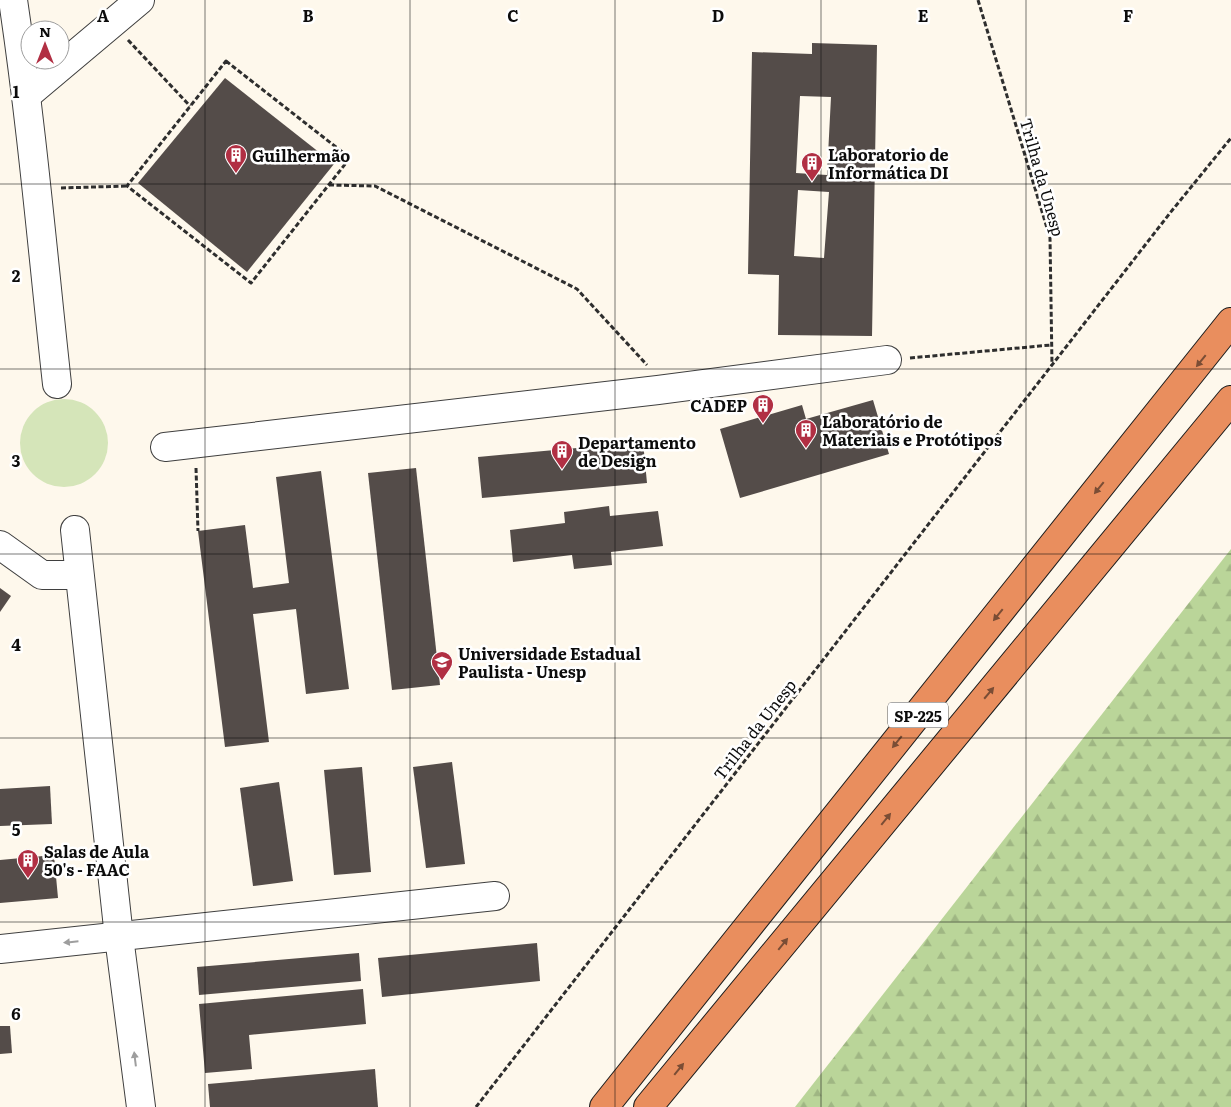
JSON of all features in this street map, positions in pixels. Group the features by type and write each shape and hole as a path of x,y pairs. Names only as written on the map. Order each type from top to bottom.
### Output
{"highway":[{"name":"SP-225","path":"604,1107 1231,322"},
{"name":"SP-225","path":"648,1107 1231,400"}],"lane":[{"path":"13,0 27,95 35,189 57,384"},
{"path":"27,95 140,0"},
{"path":"165,447 648,391 887,360"},
{"path":"75,530 78,575 119,937 141,1107"},
{"path":"0,545 42,575 78,575"},
{"path":"0,949 495,896"}],"path":[{"name":"Trilha da Unesp","path":"978,0 1050,238 1052,366"},
{"path":"113,23 190,106"},
{"path":"35,189 127,186 251,283 350,158 226,61 127,186"},
{"name":"Trilha da Unesp","path":"476,1107 1231,138"},
{"path":"329,184 375,186 577,289 652,371"},
{"path":"887,360 1051,345"},
{"path":"195,444 198,531"}],"green space":[{"path":"64,399 81,402 89,406 101,418 105,426 108,443 105,460 101,468 89,480 81,484 64,487 47,484 39,480 27,468 23,460 20,443 23,426 27,418 39,406 47,402"},
{"path":"1231,549 1231,1107 795,1107"}],"building":[{"name":"Laboratorio de Informática DI","path":"812,43 877,45 872,336 778,335 779,275 748,274 752,52 812,54","holes":["800,96 831,97 827,175 796,173","798,190 829,192 824,258 794,256"]},
{"name":"Guilhermão","path":"225,78 334,164 247,272 138,183"},
{"name":"Laboratório de Materiais e Protótipos","path":"873,400 889,454 740,498 720,429 802,405 806,419"},
{"name":"Departamento de Design","path":"643,442 647,483 482,498 478,457"},
{"path":"416,468 440,685 392,690 368,473"},
{"path":"321,471 349,689 306,694 296,609 253,614 269,742 225,747 198,531 245,525 253,588 289,583 276,477"},
{"path":"609,506 610,516 658,511 663,546 611,552 612,565 574,569 572,555 513,562 510,530 565,523 564,512"},
{"path":"0,588 11,596 0,612"},
{"path":"452,762 465,864 426,868 413,767"},
{"path":"362,767 371,872 334,875 324,770"},
{"path":"279,782 293,881 253,886 240,788"},
{"name":"Salas de Aula 50's - FAAC","path":"50,786 52,824 0,826 0,789"},
{"name":"Salas de Aula 50's - FAAC","path":"54,855 58,898 0,903 0,860"},
{"path":"537,943 540,981 382,997 378,958"},
{"path":"359,953 361,981 199,995 197,967"},
{"path":"363,989 366,1024 249,1035 252,1069 205,1073 199,1004"},
{"path":"0,1026 10,1026 12,1053 0,1054"},
{"path":"375,1069 378,1107 210,1107 208,1084"}],"place":[{"name":"Guilhermão","path":"236,174"},
{"name":"Laboratorio de Informática DI","path":"812,182"},
{"name":"CADEP","path":"763,424"},
{"name":"Laboratório de Materiais e Protótipos","path":"806,449"},
{"name":"Departamento de Design","path":"562,470"},
{"name":"Universidade Estadual Paulista - Unesp","path":"442,681"},
{"name":"Salas de Aula 50's - FAAC","path":"28,879"}]}
